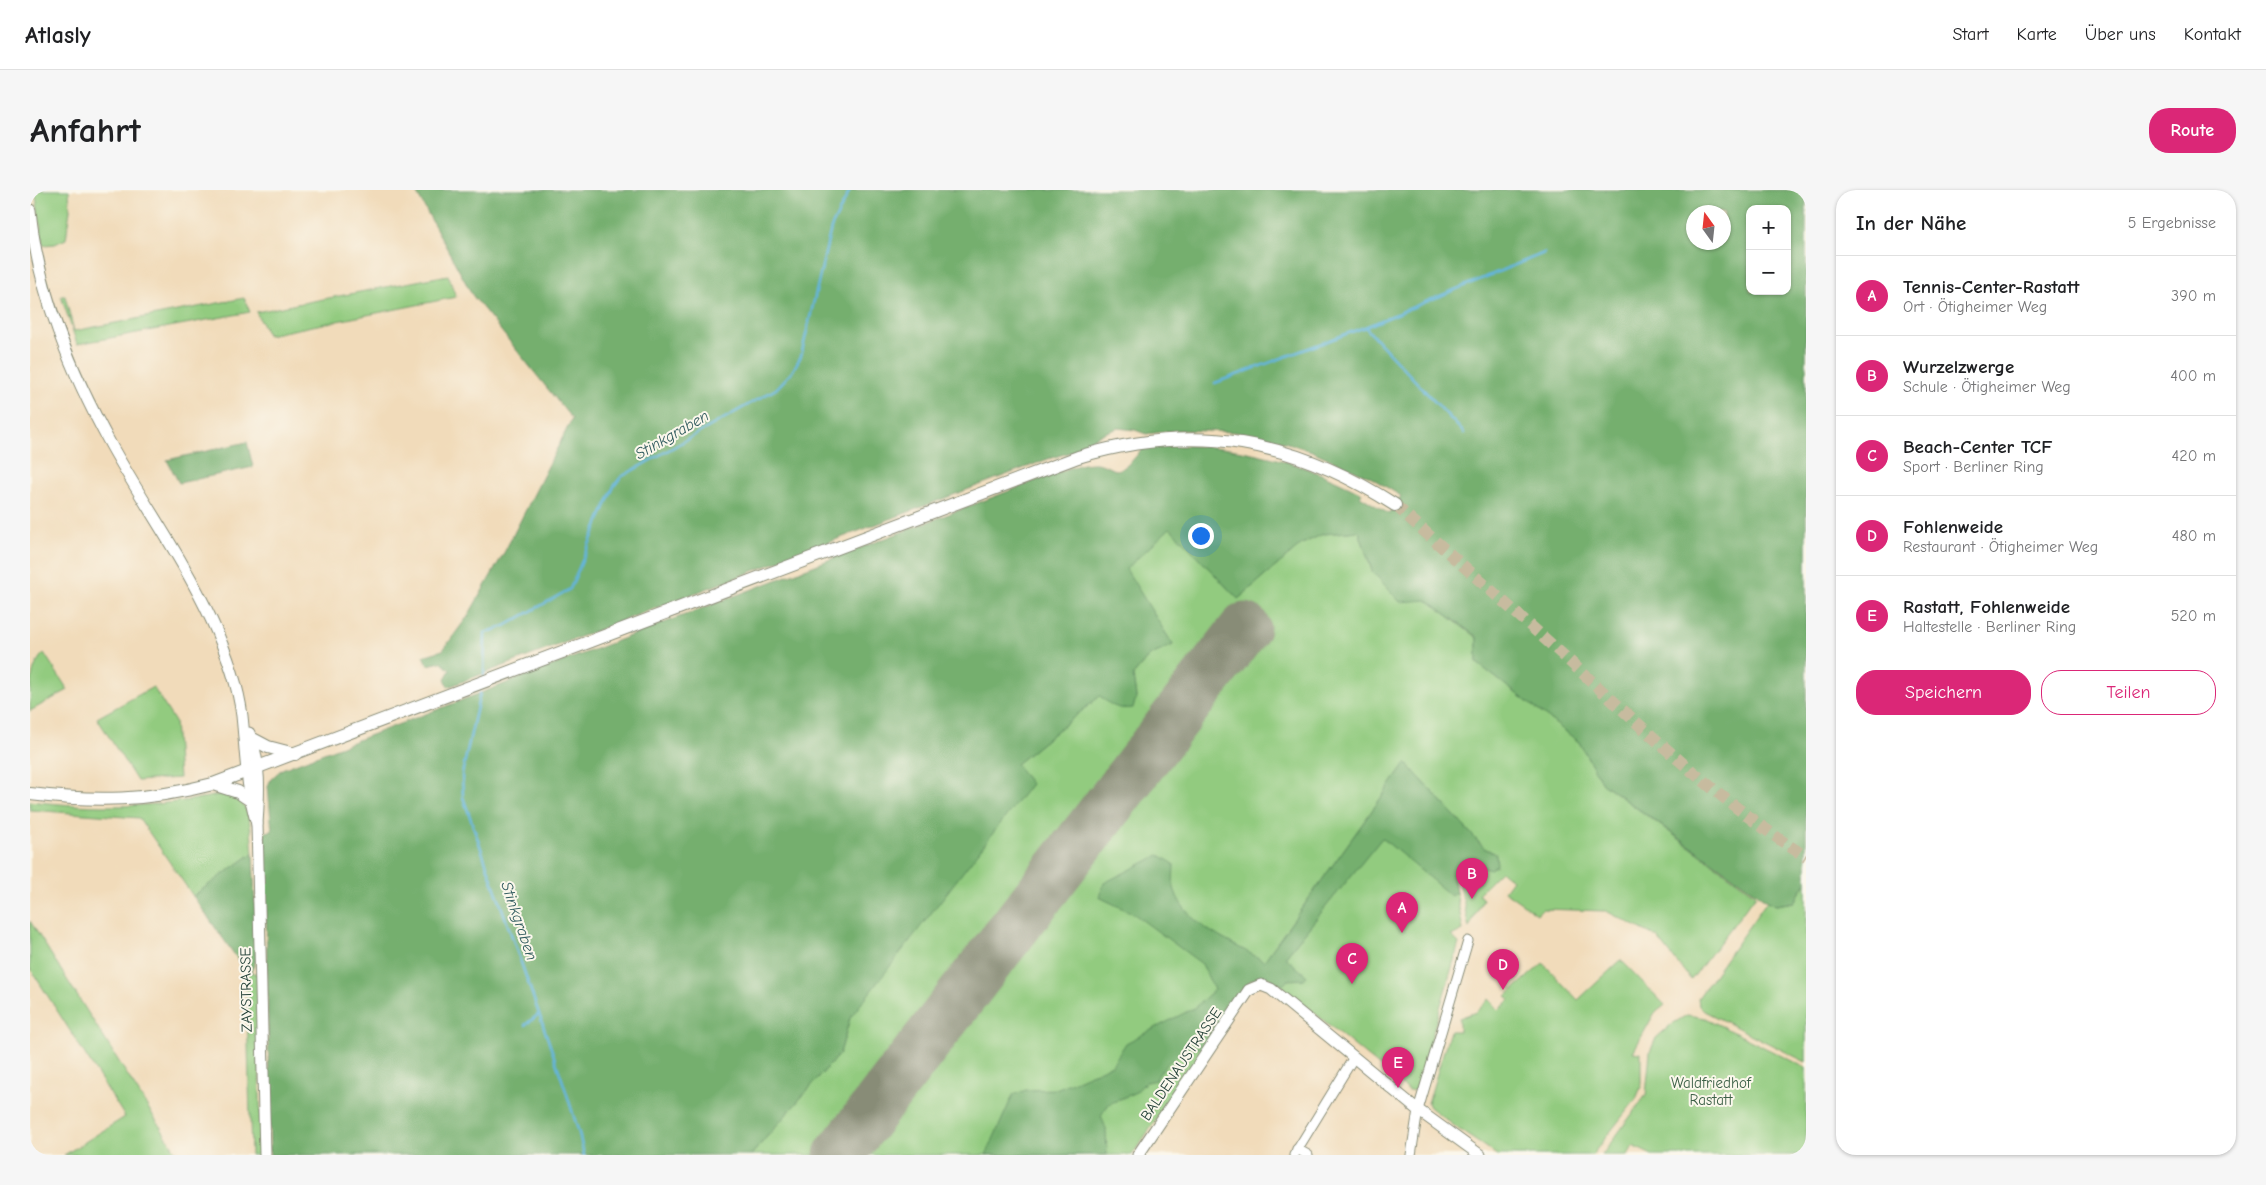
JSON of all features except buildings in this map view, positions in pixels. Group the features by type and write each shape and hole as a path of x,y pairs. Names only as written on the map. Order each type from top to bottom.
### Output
{"main road":[{"path":"30,794 78,799 118,800 151,798 213,784 1078,457 1104,449 1154,440 1190,439 1235,442 1265,447 1328,467 1395,505"},
{"path":"251,738 268,747 295,754"},
{"path":"213,784 238,792 250,800"}],"street":[{"path":"30,210 46,292 72,366 111,444 210,618 231,672 242,715 251,770"},
{"path":"242,715 251,738 251,770"},
{"name":"ZAYSTRASSE","path":"251,770 250,800 257,824"},
{"name":"ZAYSTRASSE","path":"251,770 257,824 265,1155"},
{"path":"1411,1155 1418,1110 1468,941"},
{"name":"BALDENAUSTRASSE","path":"1138,1155 1249,990 1261,985 1271,989 1354,1057"},
{"path":"1308,1155 1296,1152 1354,1057 1418,1110 1480,1155"}],"green space":[{"path":"35,190 69,190 70,210 66,239 55,244 43,245"},
{"path":"415,190 1806,190 1806,883 1794,902 1776,905 1767,901 1602,783 1579,742 1477,663 1477,637 1427,600 1400,602 1372,571 1359,531 1323,534 1302,544 1238,599 1170,528 1126,569 1173,645 1149,656 1133,675 1136,698 1133,708 1115,706 1100,696 1016,764 1031,784 850,1018 840,1053 751,1155 270,1155 265,832 272,831 268,786 271,779 282,769 1070,468 1094,463 1116,470 1121,469 1142,448 1200,446 1228,449 1282,461 1336,480 1362,493 1360,496 1389,514 1401,496 1370,477 1312,451 1275,439 1235,432 1179,430 1146,434 1135,430 1118,428 1089,441 1081,449 1048,459 448,687 445,679 450,670 441,662 428,665 423,656 443,650 468,616 505,551 572,419 473,296"},
{"path":"448,275 456,297 268,335 256,312"},
{"path":"61,296 65,296 74,331 244,298 250,312 77,344"},
{"path":"247,442 253,467 179,483 167,460"},
{"path":"1170,527 1238,599 1302,544 1323,534 1359,531 1372,571 1427,600 1477,638 1477,663 1579,742 1602,783 1756,895 1691,980 1657,937 1606,911 1542,909 1537,914 1504,891 1512,880 1501,871 1478,894 1483,899 1469,928 1457,871 1496,854 1484,848 1406,763 1264,961 1189,1049 1207,1046 1132,1155 751,1155 840,1053 850,1018 1016,764 1100,696 1136,698 1133,675 1149,656 1173,645 1125,569"},
{"path":"44,653 68,690 30,711 33,672 39,658"},
{"path":"153,687 175,722 179,778 137,781 97,718"},
{"path":"1406,763 1484,848 1496,854 1497,865 1490,869 1473,864 1453,873 1456,892 1451,896 1382,838 1285,957 1307,976 1304,979 1288,980 1282,986 1268,977 1251,980 1207,1046 1191,1050 1170,1061 1156,1080 1146,1082 1136,1092 1109,1104 1101,1115 1106,1129 1107,1155 986,1155 1013,1095 1026,1090 1056,1089 1112,1065 1126,1043 1194,1008 1214,990 1202,964 1134,914 1099,897 1104,883 1159,855 1174,864 1174,888 1181,904 1190,915 1213,933 1264,961"},
{"path":"223,794 240,801 245,808 250,824 253,853 193,896 139,818 30,810 30,801 54,804 126,806 175,802"},
{"path":"1382,837 1451,895 1456,892 1463,930 1451,936 1459,943 1416,1090 1409,1091 1282,986 1288,979 1304,979 1306,976 1285,957"},
{"path":"253,853 257,958 251,972 246,971 193,896"},
{"path":"1806,883 1806,1062 1704,1011 1699,1006 1698,998 1767,901 1776,905 1794,902"},
{"path":"30,921 178,1155 64,1155 125,1117 30,968"},
{"path":"1621,960 1665,1005 1654,1014 1633,1052 1641,1053 1641,1087 1636,1099 1592,1155 1497,1155 1430,1107 1428,1103 1450,1031 1459,1031 1459,1018 1476,1012 1489,999 1499,1010 1510,1000 1506,996 1543,963 1578,1000"},
{"path":"246,971 258,974 261,1155 251,1155"},
{"name":"Waldfriedhof Rastatt","path":"1687,1015 1705,1018 1806,1068 1806,1155 1652,1155 1633,1146 1628,1155 1602,1155 1646,1095 1650,1052 1656,1038 1672,1024"}],"waterway":[{"name":"Stinkgraben","path":"484,678 485,633 505,626 570,589 614,486 621,477 776,389 792,372 801,356 831,228 850,190"},
{"path":"1215,383 1365,327 1544,253"},
{"path":"1365,327 1464,433"},
{"name":"Stinkgraben","path":"480,693 462,774 463,797 564,1085 584,1155"},
{"path":"525,1025 539,1014"}],"taxiway":[{"path":"852,1155 855,1134"}],"runway":[{"path":"839,1155 1245,628"}],"tunnel":[{"path":"1395,505 1687,767 1745,814 1806,857"}],"place":[{"name":"Wurzelzwerge","path":"1472,899"},
{"name":"Tennis-Center-Rastatt","path":"1402,933"},
{"name":"Beach-Center TCF","path":"1352,984"},
{"name":"Fohlenweide","path":"1503,990"},
{"name":"Rastatt, Fohlenweide","path":"1398,1088"}]}
